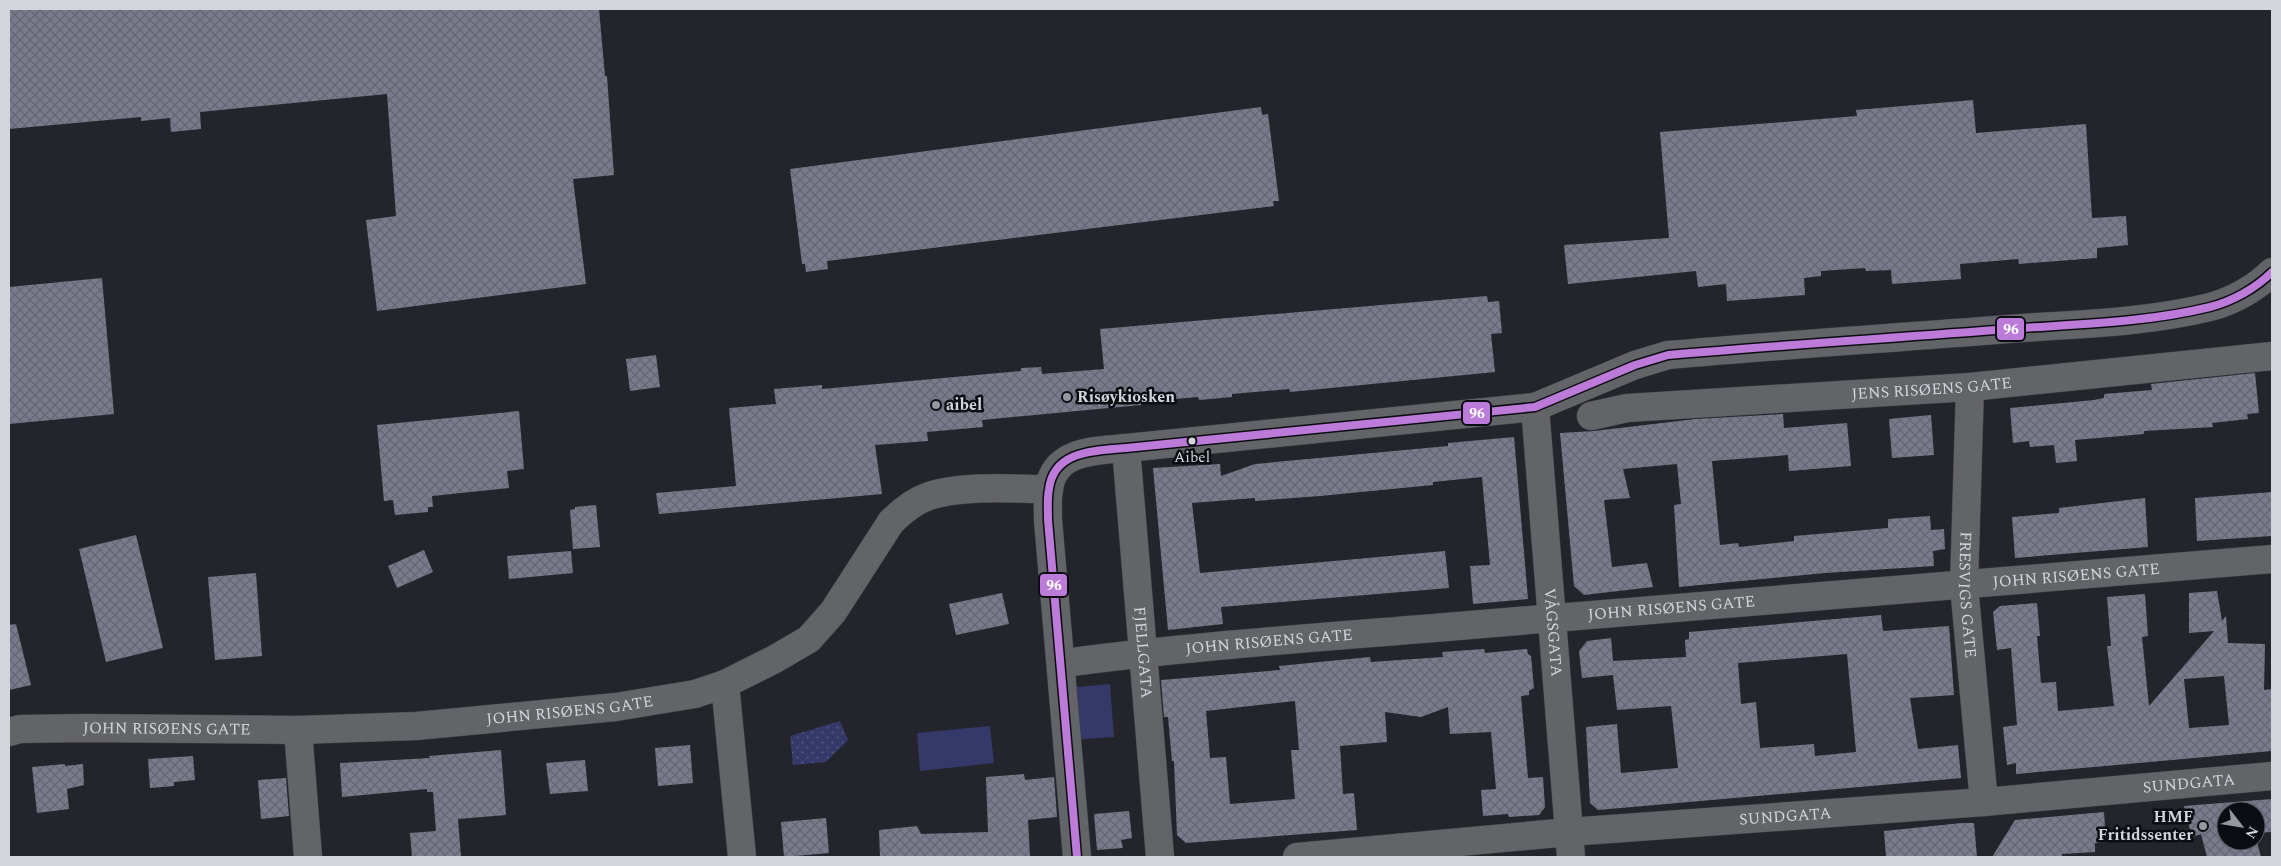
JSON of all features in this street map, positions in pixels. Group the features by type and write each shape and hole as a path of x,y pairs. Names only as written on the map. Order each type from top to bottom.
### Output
{"street":[{"path":"1077,857 1048,520 1048,489 1052,476 1058,466 1074,456 1126,448 1535,407 1635,365 1668,355 2054,326 2181,312 2212,306 2237,297 2262,282 2272,272"},
{"name":"JENS RISØENS GATE","path":"1591,416 1627,408 1970,387 2272,356"},
{"name":"FRESVIGS GATE","path":"1970,387 1964,586 1984,802"},
{"name":"VÅGSGATA","path":"1535,407 1570,844"},
{"name":"FJELLGATA","path":"1126,448 1160,857"},
{"name":"JOHN RISØENS GATE","path":"9,732 20,729 84,728 298,730 416,726 616,707 695,694 724,684 775,659 809,639 833,612 891,522 901,512 916,502 930,496 979,489 1048,489"},
{"name":"JOHN RISØENS GATE","path":"1072,662 1142,653 2272,559"},
{"path":"724,684 742,857"},
{"path":"298,730 308,857"},
{"name":"SUNDGATA","path":"1298,857 1570,844 1984,802 2272,776"}],"shaded area":[{"path":"1110,684 1114,737 1070,740 1067,688"},
{"path":"840,721 848,740 826,762 793,765 790,736"},
{"path":"990,726 994,763 920,771 917,733"}],"building":[{"path":"9,9 599,9 605,76 607,76 614,175 573,179 586,284 377,311 366,220 396,216 387,94 200,112 201,129 171,132 170,118 141,121 141,117 9,129"},
{"path":"1973,100 1976,133 2086,124 2092,218 2126,216 2128,245 2097,248 2097,258 2019,264 2018,259 1960,264 1961,279 1892,284 1891,270 1866,271 1865,268 1821,271 1821,276 1804,278 1805,295 1727,301 1726,284 1698,287 1696,271 1568,284 1564,245 1669,238 1660,132 1857,116 1856,110"},
{"path":"1261,107 1262,115 1268,114 1279,201 1273,201 1274,206 827,261 828,269 806,272 805,264 802,264 790,169"},
{"path":"102,278 114,414 9,424 9,287"},
{"path":"1487,296 1488,302 1499,301 1502,333 1491,334 1495,372 1290,392 1289,389 1232,394 1232,397 1199,400 1198,397 1141,402 1141,405 982,420 983,427 927,432 928,441 875,445 882,494 659,514 656,493 736,486 729,408 776,404 774,389 822,385 822,389 1021,371 1021,368 1041,367 1042,374 1104,369 1100,329"},
{"path":"656,355 660,387 630,391 626,359"},
{"path":"2255,373 2259,413 2247,414 2248,419 2212,423 2213,427 2144,431 2144,434 2075,440 2077,461 2056,463 2054,445 2030,447 2029,441 2013,443 2010,408 2094,400 2104,398 2104,394 2152,390 2151,384"},
{"path":"519,411 524,469 507,471 509,488 432,496 433,507 428,507 428,512 395,515 393,500 384,501 377,425"},
{"path":"1783,414 1784,428 1847,423 1851,466 1789,471 1788,455 1712,461 1720,545 1738,543 1739,547 1794,541 1794,536 1888,528 1888,519 1930,516 1931,530 1944,529 1945,549 1933,551 1934,566 1825,573 1679,587 1674,505 1681,504 1677,464 1623,469 1630,498 1604,500 1612,567 1647,563 1653,587 1584,595 1574,586 1560,433 1696,419"},
{"path":"1931,415 1934,455 1892,458 1889,419"},
{"path":"1514,437 1528,599 1473,604 1470,566 1490,565 1482,477 1433,482 1433,485 1320,496 1255,501 1255,498 1192,503 1200,573 1445,551 1449,588 1221,607 1223,624 1168,630 1153,468 1220,464 1221,476 1255,464 1448,446 1448,443"},
{"path":"2272,492 2272,536 2197,541 2195,498"},
{"path":"2145,498 2148,547 2015,558 2012,517 2059,513 2059,508"},
{"path":"596,505 600,547 573,549 570,510 575,509 575,507"},
{"path":"136,535 163,648 106,662 79,549"},
{"path":"424,550 433,572 397,588 388,566"},
{"path":"571,551 573,573 509,579 507,556"},
{"path":"256,573 262,656 215,660 208,577"},
{"path":"2217,591 2222,621 2226,616 2228,643 2265,644 2264,690 2272,689 2272,751 2016,774 2016,763 2007,765 2003,727 2017,725 2011,648 1997,650 1993,612 2000,606 2037,603 2040,636 2037,636 2041,683 2056,682 2058,711 2114,706 2107,646 2111,646 2107,597 2145,594 2148,636 2142,637 2149,706 2214,631 2189,633 2189,593","holes":["2224,676 2229,725 2189,728 2184,679"]},
{"path":"1002,593 1009,624 956,635 949,604"},
{"path":"1881,615 1883,631 1949,626 1954,695 1910,698 1918,749 1958,745 1961,778 1598,810 1590,803 1586,727 1617,724 1621,773 1678,768 1671,706 1617,710 1613,675 1582,678 1579,651 1587,641 1611,638 1613,661 1686,657 1685,640 1689,639 1689,632","holes":["1847,654 1856,752 1815,756 1814,744 1760,748 1756,702 1741,704 1738,663"]},
{"path":"16,624 31,685 9,690 9,625"},
{"path":"1484,649 1485,653 1527,649 1528,654 1531,656 1534,688 1529,691 1529,695 1521,696 1528,778 1543,777 1545,807 1539,815 1509,817 1508,814 1483,816 1481,790 1496,789 1491,732 1450,734 1448,707 1421,717 1385,712 1387,742 1340,746 1343,794 1354,793 1357,830 1186,843 1177,835 1174,761 1172,761 1168,717 1164,717 1161,680 1280,670 1279,666 1370,657 1371,662 1443,657 1442,652","holes":["1295,701 1299,750 1291,750 1295,799 1230,804 1226,757 1210,758 1206,711"]},
{"path":"690,745 693,783 658,786 655,748"},
{"path":"501,750 506,815 458,819 461,857 412,857 410,833 436,831 433,792 427,792 427,789 342,797 340,763 430,758 429,756"},
{"path":"193,756 195,780 174,782 174,786 150,788 148,759"},
{"path":"585,760 588,791 550,794 546,763"},
{"path":"65,764 65,766 83,764 84,785 67,789 69,809 37,813 32,767"},
{"path":"1024,774 1025,780 1054,777 1057,817 1028,820 1030,856 880,857 879,830 917,826 921,834 988,832 986,777"},
{"path":"286,778 289,816 261,819 258,780"},
{"path":"2272,799 2272,832 2266,832 2266,801 2247,801"},
{"path":"2216,803 2216,851 2259,851 2261,857 2207,857 2201,834 2192,837 2184,806"},
{"path":"1129,811 1132,838 1121,840 1123,848 1097,850 1094,814"},
{"path":"2104,812 2106,842 2095,843 2095,852 2062,854 2062,857 1992,857 2015,820"},
{"path":"826,818 829,853 784,857 781,822"},
{"path":"1974,823 1977,857 1886,857 1884,831"}],"transit line":[{"name":"96","path":"1077,857 1048,520 1048,493 1052,476 1067,460 1078,455 1102,450 1535,407 1635,365 1668,355 2135,320 2210,307 2236,298 2272,272"}],"place":[{"name":"Risøykiosken","path":"1067,397"},
{"name":"aibel","path":"936,405"},
{"name":"Aibel","path":"1192,441"},
{"name":"HMF Fritidssenter","path":"2203,826"}]}
